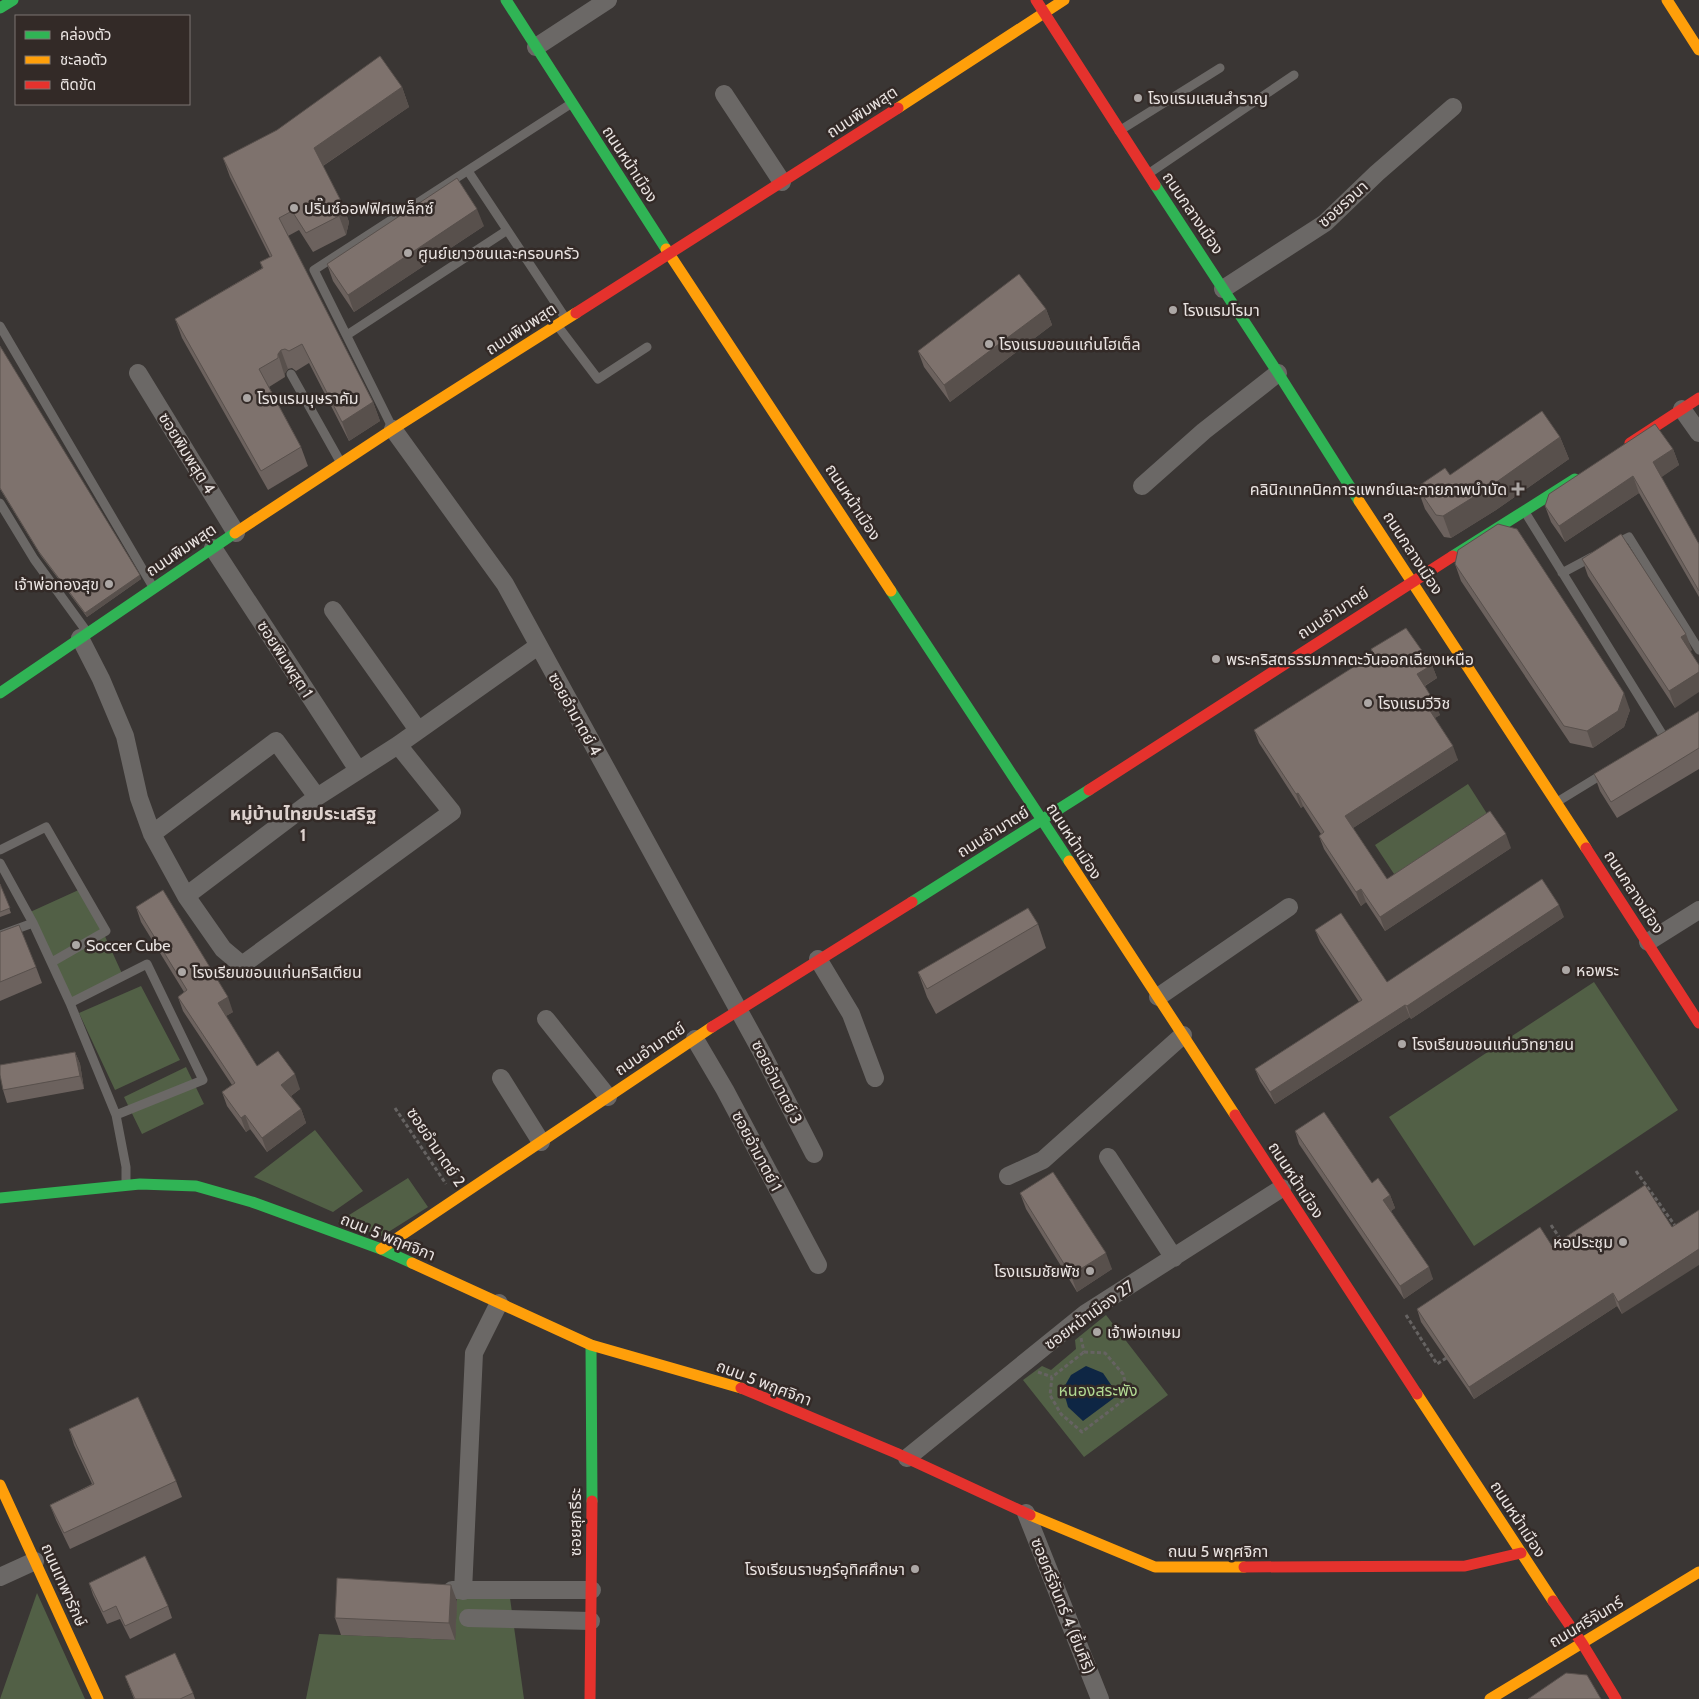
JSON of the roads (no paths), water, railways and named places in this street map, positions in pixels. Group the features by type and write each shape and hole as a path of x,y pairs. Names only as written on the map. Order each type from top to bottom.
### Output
{"street":[{"path":"0,8 13,0"},
{"name":"ถนนหน้าเมือง","path":"506,0 669,254 1521,1553 1582,1643 1616,1699"},
{"path":"536,47 608,0"},
{"name":"ถนนกลางเมือง","path":"1036,0 1411,582 1557,802 1699,1022"},
{"name":"ถนนพิมพสุต","path":"1,691 394,429 1064,0"},
{"path":"1667,0 1696,39"},
{"path":"724,94 782,182"},
{"name":"ซอยรจนา","path":"1223,289 1325,223 1377,173 1453,107"},
{"name":"ซอยพิมพสุต 4","path":"138,373 236,533"},
{"path":"1142,486 1204,431 1278,373"},
{"path":"1620,449 1699,398"},
{"path":"1682,409 1699,433"},
{"name":"ซอยอำมาตย์ 4","path":"394,429 505,584 738,1010"},
{"name":"ถนนอำมาตย์","path":"381,1249 694,1038 1042,821 1411,582 1525,512 1581,474"},
{"name":"ซอยพิมพสุต 1","path":"213,548 358,770"},
{"path":"333,610 418,730"},
{"path":"84,635 100,679 125,736 139,798 152,834 186,896 223,949 242,965 452,812 398,746"},
{"path":"186,896 317,797 398,746 538,646"},
{"path":"152,834 276,741 317,797"},
{"path":"1158,997 1289,907"},
{"path":"1648,942 1699,910"},
{"path":"818,959 851,1014 875,1078"},
{"name":"ซอยอำมาตย์ 3","path":"738,1010 814,1154"},
{"path":"546,1019 608,1097"},
{"path":"1008,1176 1043,1160 1183,1035"},
{"name":"ซอยอำมาตย์ 1","path":"694,1038 725,1090 818,1265"},
{"path":"500,1078 541,1142"},
{"path":"1108,1157 1174,1258"},
{"name":"ถนน 5 พฤศจิกา","path":"0,1198 140,1184 196,1186 252,1202 381,1249 591,1345 736,1386 907,1458 1026,1513 1155,1567 1465,1566 1521,1553"},
{"name":"ซอยหน้าเมือง 27","path":"907,1458 1086,1313 1282,1188"},
{"path":"463,1591 474,1353 500,1303"},
{"name":"ซอยสุภธีระ","path":"590,1699 592,1590 591,1345"},
{"name":"ถนนเทพารักษ์","path":"0,1485 98,1699"},
{"name":"ซอยศรีจันทร์ 4 (ยิ้มศิริ)","path":"1026,1513 1100,1699"},
{"path":"0,1576 35,1561"},
{"name":"ถนนศรีจันทร์","path":"1490,1699 1699,1572"},
{"path":"434,1588 463,1591 592,1590"},
{"path":"468,1618 591,1621"}],"lane":[{"path":"1119,131 1220,68"},
{"path":"1148,174 1294,75"},
{"path":"394,429 314,270 572,103"},
{"path":"468,171 598,379 647,347"},
{"path":"347,335 506,231"},
{"path":"0,326 153,588"},
{"path":"291,374 342,464"},
{"path":"0,503 84,635"},
{"path":"1525,512 1663,738"},
{"path":"1562,573 1629,537 1699,650"},
{"path":"1557,802 1614,767"},
{"path":"0,850 46,827 106,931 52,962"},
{"path":"0,863 4,880 33,923 52,962 116,1115 126,1167 126,1186"},
{"path":"0,935 33,923"},
{"path":"70,1004 147,964 203,1080 116,1115"}],"water":[{"path":"1086,1366 1103,1373 1118,1395 1083,1421 1068,1407 1063,1389 1071,1375"}],"place":[{"name":"โรงแรมแสนสำราญ","path":"1138,98"},
{"name":"ปริ๊นซ์ออฟฟิศเพล็กซ์","path":"294,208"},
{"name":"ศูนย์เยาวชนและครอบครัว","path":"408,253"},
{"name":"โรงแรมโรมา","path":"1173,310"},
{"name":"โรงแรมขอนแก่นโฮเต็ล","path":"989,344"},
{"name":"โรงแรมบุษราคัม","path":"247,398"},
{"name":"คลินิกเทคนิคการแพทย์และกายภาพบำบัด","path":"1518,489"},
{"name":"เจ้าพ่อทองสุข","path":"109,584"},
{"name":"พระคริสตธรรมภาคตะวันออกเฉียงเหนือ","path":"1216,659"},
{"name":"โรงแรมวีวิช","path":"1368,703"},
{"name":"Soccer Cube","path":"76,945"},
{"name":"หอพระ","path":"1566,970"},
{"name":"โรงเรียนขอนแก่นคริสเตียน","path":"182,972"},
{"name":"โรงเรียนขอนแก่นวิทยายน","path":"1402,1044"},
{"name":"หอประชุม","path":"1623,1242"},
{"name":"โรงแรมชัยพัช","path":"1090,1271"},
{"name":"เจ้าพ่อเกษม","path":"1097,1332"},
{"name":"โรงเรียนราษฎร์อุทิศศึกษา","path":"915,1569"}],"district":[{"name":"หมู่บ้านไทยประเสริฐ 1","path":"303,824"}],"park label":[{"name":"หนองสระพัง","path":"1098,1390"}]}
